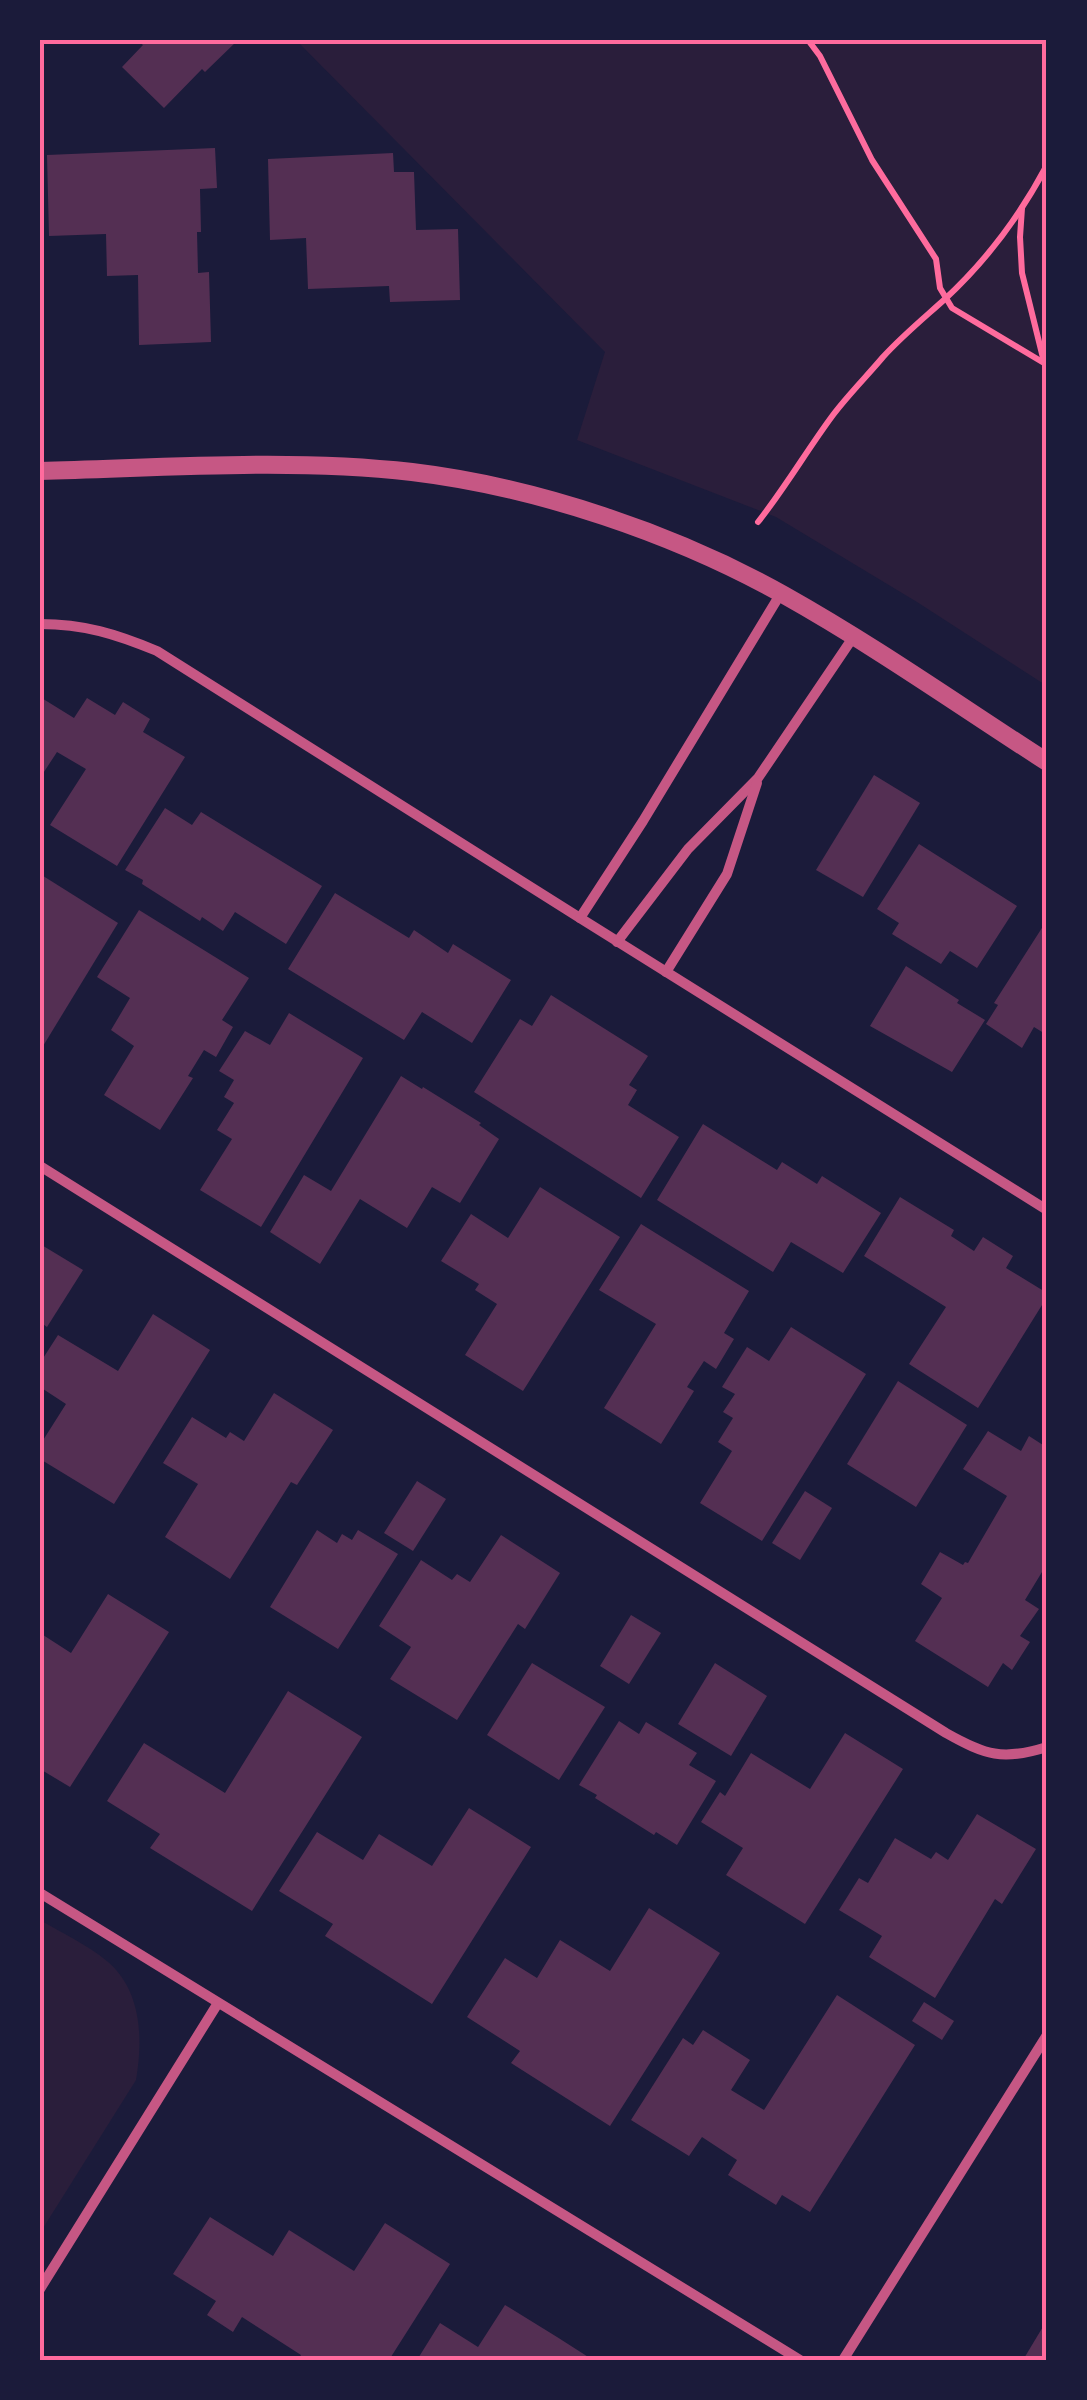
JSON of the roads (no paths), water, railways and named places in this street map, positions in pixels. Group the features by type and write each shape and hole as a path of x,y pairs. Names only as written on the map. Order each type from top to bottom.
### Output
{"street":[{"path":"40,471 350,467 416,473 540,498 690,549 781,593 1047,762"},
{"path":"580,918 781,593"},
{"path":"40,624 69,624 113,633 157,650 1047,1210"},
{"path":"617,942 688,848 758,778 854,636"},
{"path":"666,972 727,874 758,778"},
{"path":"40,1166 975,1750 1022,1755 1047,1748"},
{"path":"40,1893 800,2360"},
{"path":"40,2289 218,2002"},
{"path":"843,2360 1047,2035"}]}
